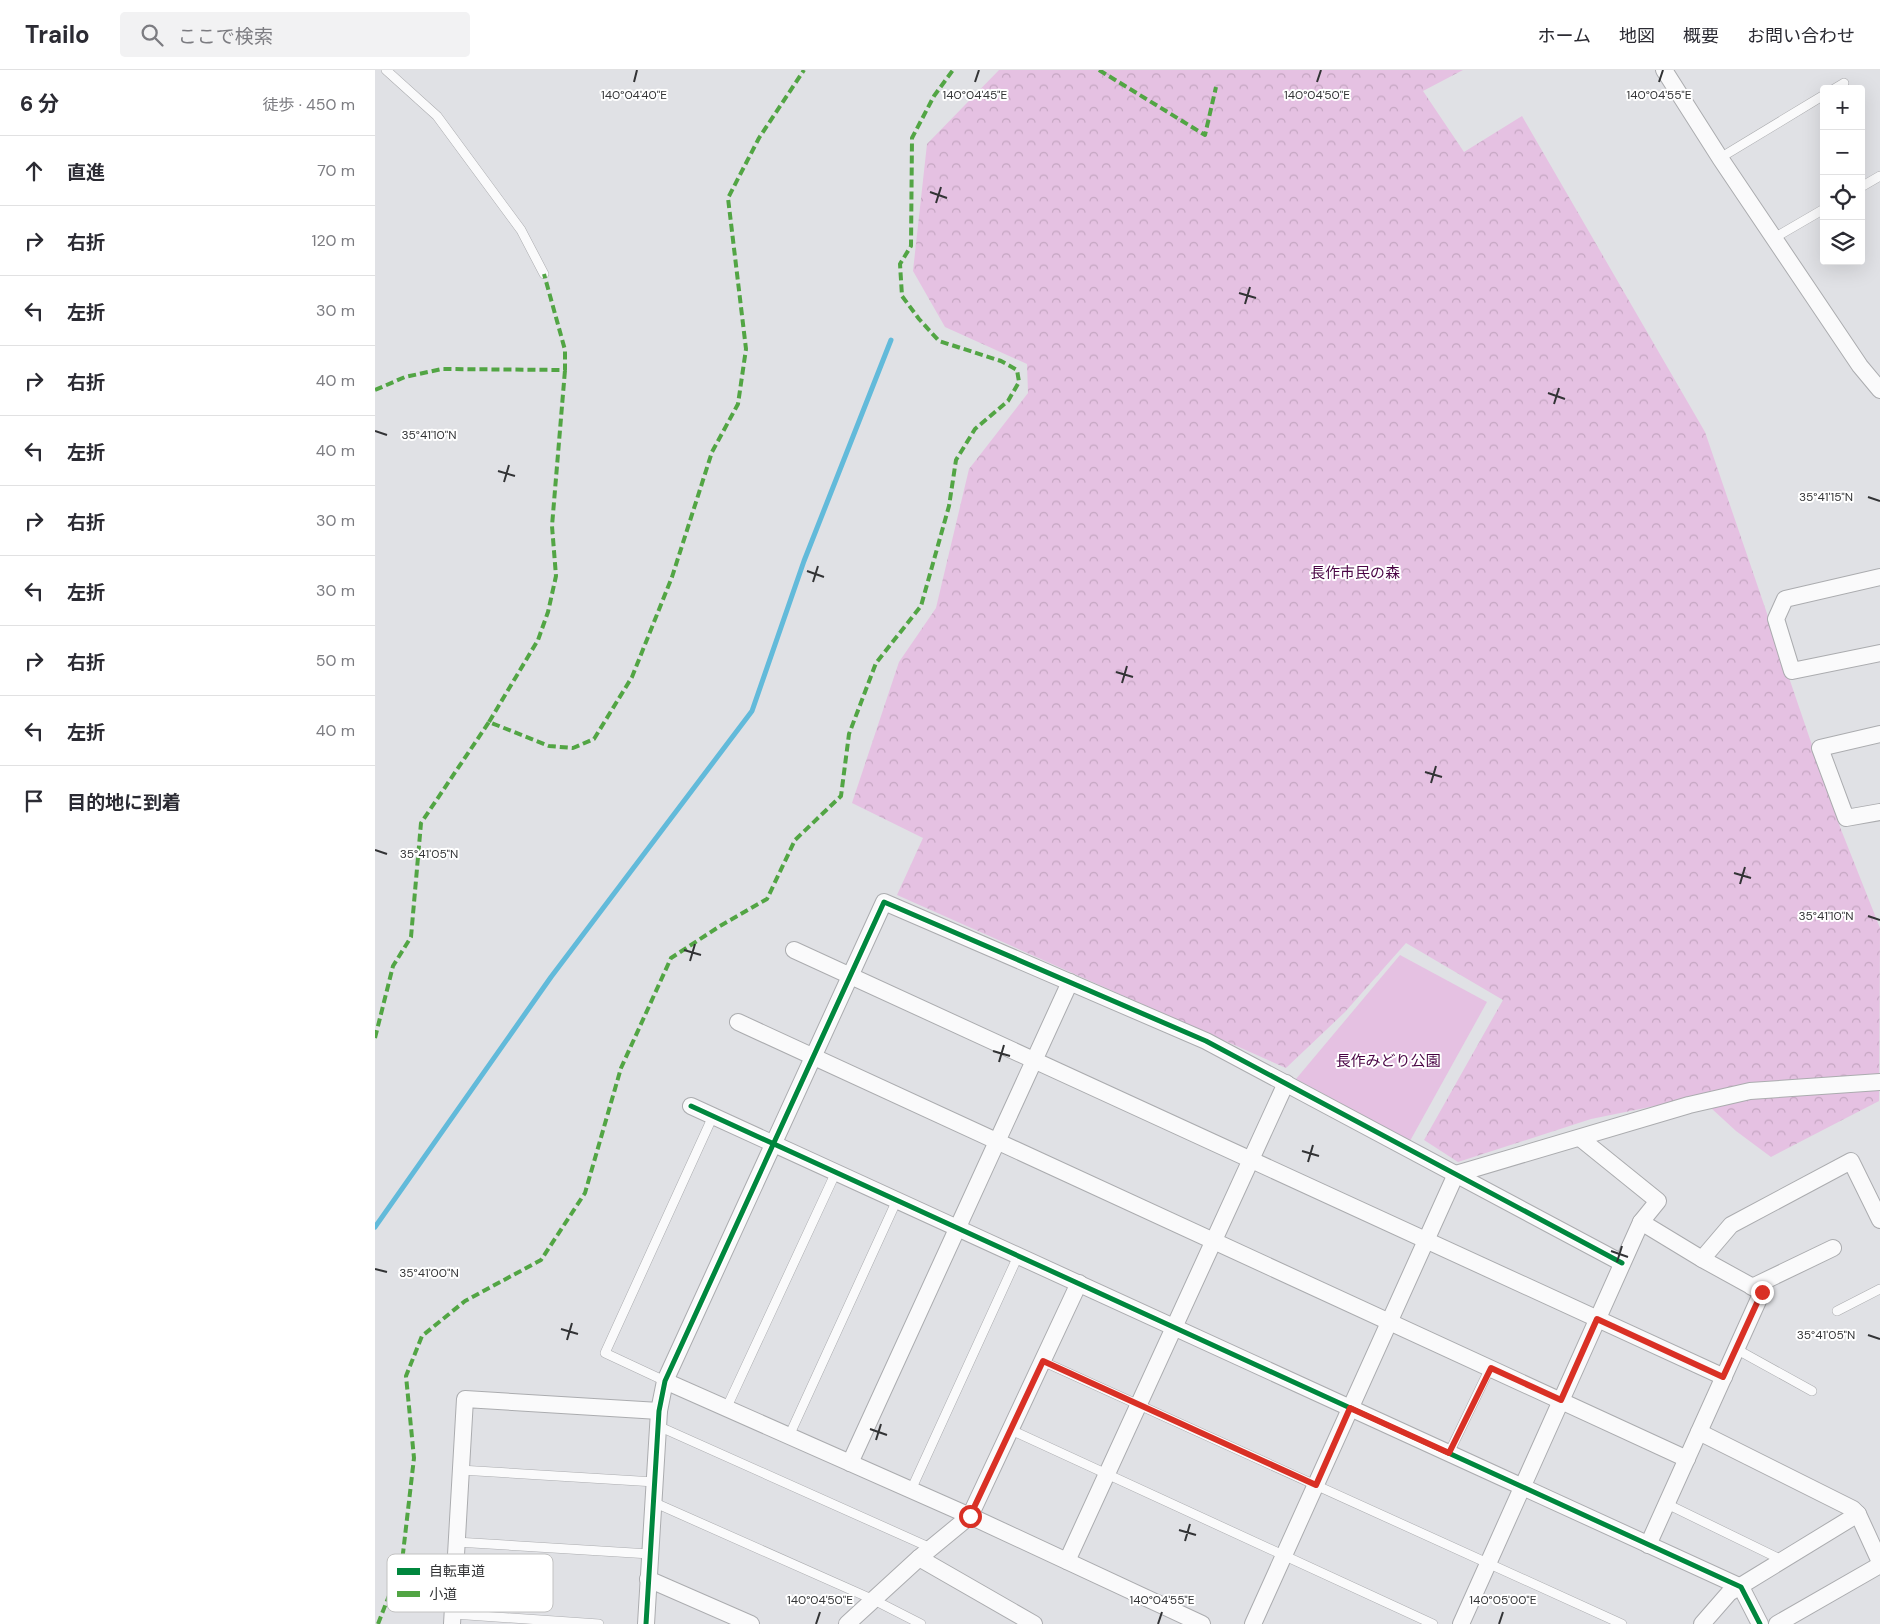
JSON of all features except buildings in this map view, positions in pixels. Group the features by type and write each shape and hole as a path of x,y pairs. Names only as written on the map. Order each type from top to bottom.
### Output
{"street":[{"path":"1664,70 1720,158 1861,366 1880,390"},
{"path":"1880,577 1785,599 1777,619 1792,671 1880,654"},
{"path":"1880,734 1820,748 1846,818 1880,812"},
{"path":"646,1624 659,1419 665,1382 884,902 1206,1041 1622,1263"},
{"path":"794,950 1723,1377"},
{"path":"850,1463 1070,982"},
{"path":"738,1022 1687,1459"},
{"path":"1253,1624 1456,1174 1689,1105 1750,1091 1880,1082"},
{"path":"1067,1561 1286,1083"},
{"path":"691,1106 1741,1587 1760,1624"},
{"path":"1461,1624 1641,1222 1658,1200 1580,1138"},
{"path":"1702,1259 1731,1225 1851,1161 1880,1220"},
{"path":"1641,1222 1762,1292 1648,1545"},
{"path":"1752,1287 1833,1248"},
{"path":"847,1624 925,1553 970,1516 1079,1283"},
{"path":"665,1382 970,1516 1203,1624"},
{"path":"455,1554 465,1400 659,1419"},
{"path":"1699,1432 1853,1509 1858,1514 1880,1564 1777,1624"},
{"path":"1702,1624 1729,1594 1858,1514"},
{"path":"925,1553 1034,1624"},
{"path":"649,1579 751,1624"}],"lane":[{"path":"386,70 437,116 521,230 544,274"},
{"path":"1720,158 1820,97"},
{"path":"1865,185 1880,176"},
{"path":"1774,238 1820,211"},
{"path":"665,1382 605,1354 713,1116"},
{"path":"726,1409 836,1172"},
{"path":"789,1436 897,1200"},
{"path":"911,1490 1018,1256"},
{"path":"1837,1310 1880,1289"},
{"path":"1736,1349 1812,1391"},
{"path":"1043,1361 1622,1624"},
{"path":"1449,1453 1491,1368"},
{"path":"659,1419 925,1553"},
{"path":"1011,1430 1433,1624"},
{"path":"460,1470 655,1482"},
{"path":"653,1502 873,1600 921,1624"},
{"path":"1667,1504 1784,1561"},
{"path":"456,1542 650,1554"},
{"path":"452,1619 599,1624"}],"green space":[{"name":"長作市民の森","path":"999,70 1463,70 1423,91 1464,152 1522,116 1705,432 1840,827 1880,928 1879,1101 1771,1157 1736,1131 1699,1097 1591,1119 1458,1162 1424,1140 1503,1000 1406,943 1345,1012 1286,1068 897,895 923,838 852,803 899,662 936,608 969,469 1028,393 1027,364 945,327 913,271 927,144"},
{"name":"長作みどり公園","path":"1400,955 1487,1002 1410,1141 1296,1079"}],"waterway":[{"path":"375,1227 551,977 752,711 804,561 891,340"}],"marked path":[{"path":"375,1038 393,966 411,937 421,823 489,722 549,746 573,748 594,739 632,677 672,577 712,452 738,404 746,349 728,198 759,138 804,70"},
{"path":"403,1554 414,1458 406,1376 422,1336 465,1301 541,1260 585,1193 621,1068 671,958 720,926 767,899 795,840 841,796 849,734 876,663 921,606 949,506 956,460 975,429 1008,401 1019,382 1017,370 1001,361 939,341 902,296 900,264 911,246 912,138 934,96 953,70"},
{"path":"1099,70 1205,135 1216,87"},
{"path":"375,390 405,377 442,369 565,370 565,350 544,274"},
{"path":"489,722 538,640 548,612 556,576 552,526 565,370"},
{"path":"378,1624 387,1601"}],"cycle path":[{"path":"646,1624 659,1411 665,1381 884,902 1206,1041 1622,1263"},
{"path":"691,1106 1741,1587 1760,1624"}],"route":[{"path":"970,1516 1043,1361 1316,1485 1350,1408 1449,1453 1491,1368 1561,1400 1597,1319 1723,1377 1762,1292"}]}
